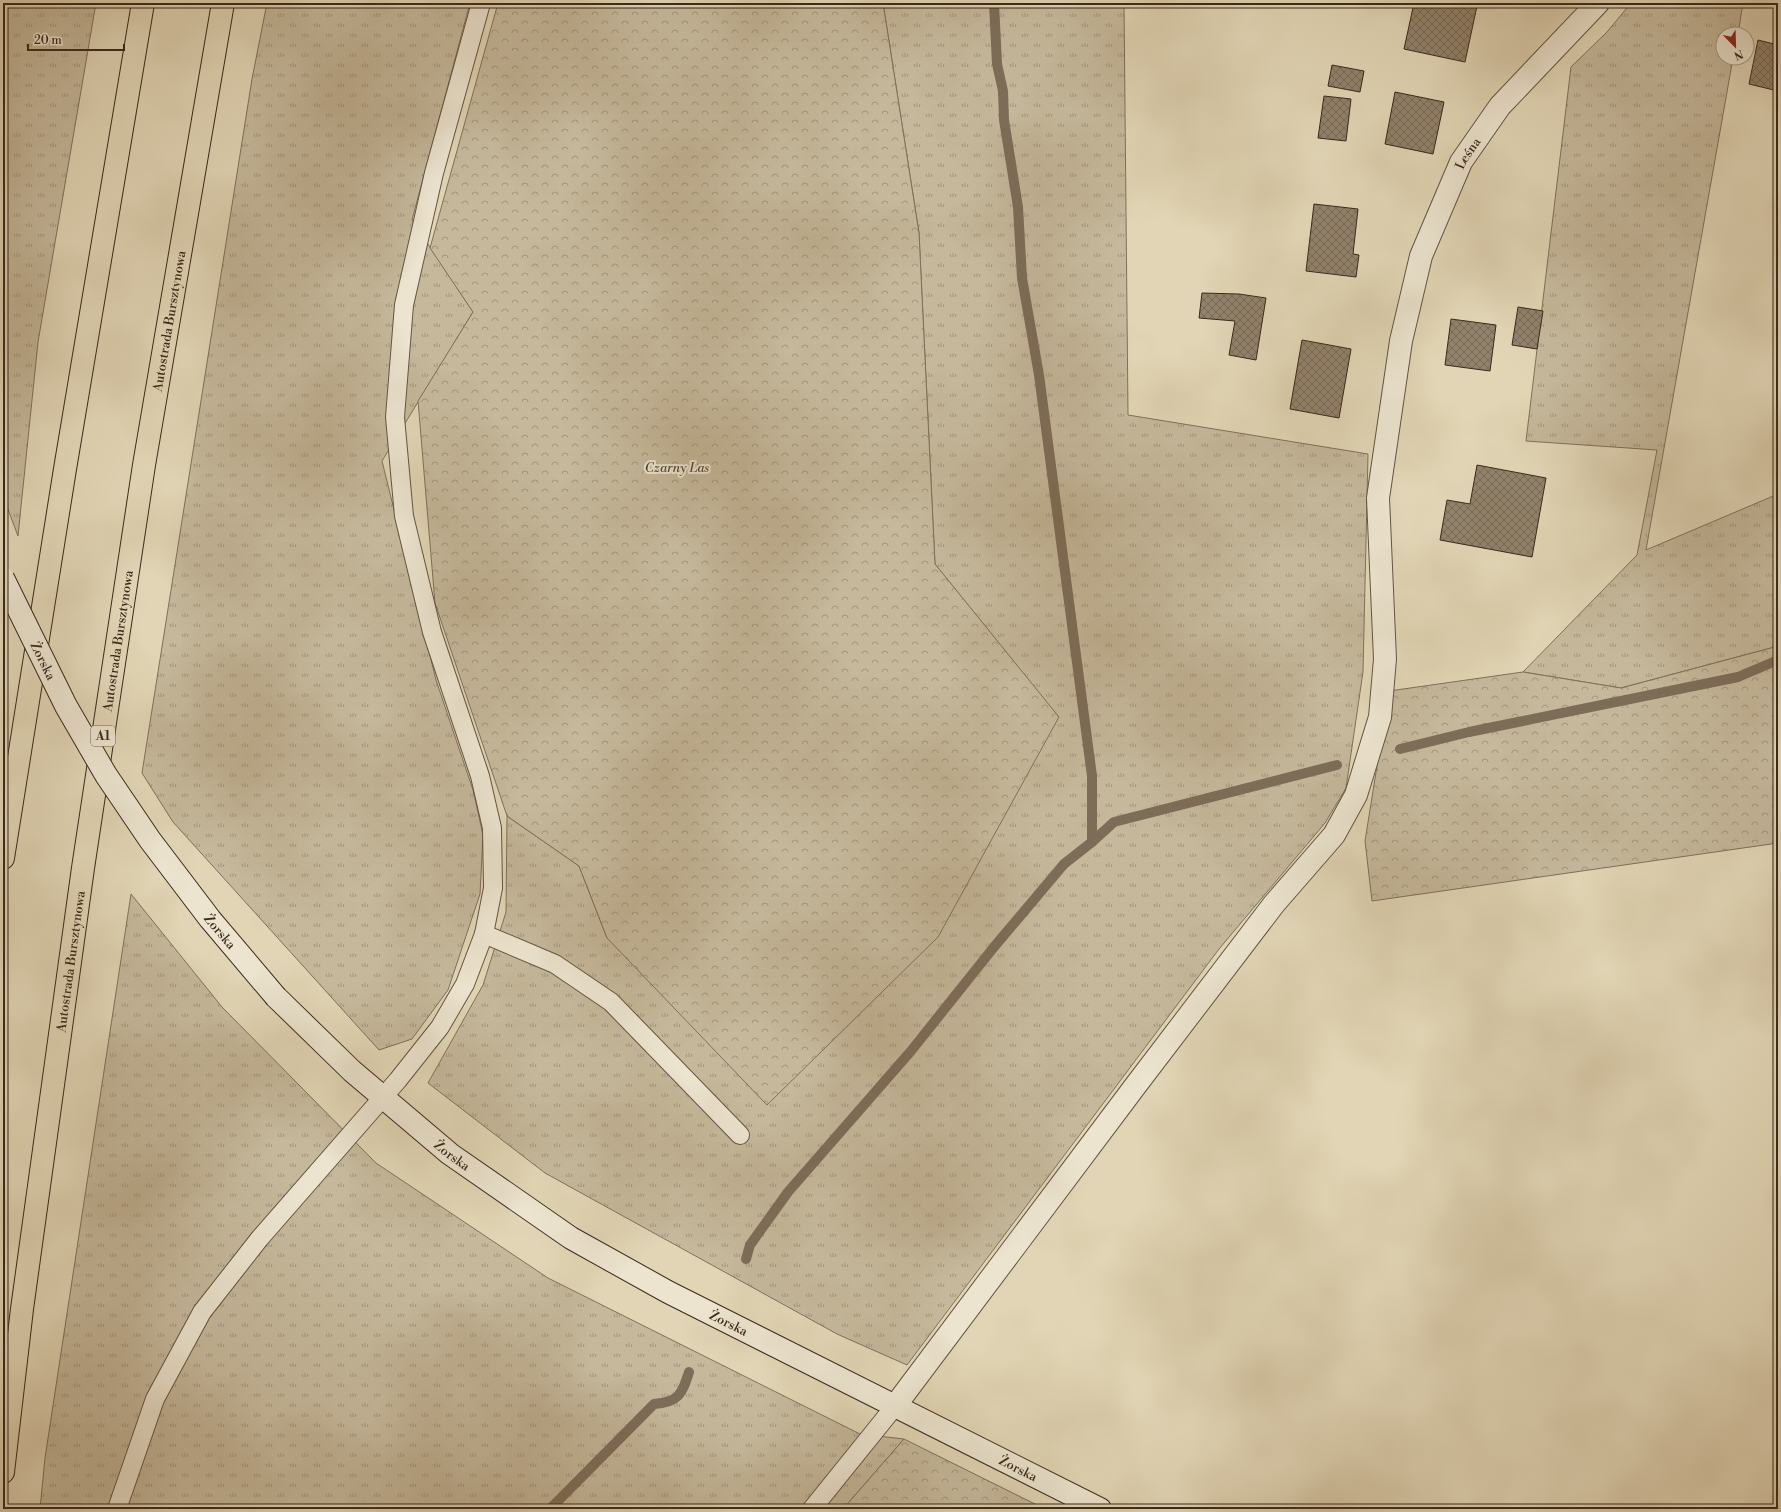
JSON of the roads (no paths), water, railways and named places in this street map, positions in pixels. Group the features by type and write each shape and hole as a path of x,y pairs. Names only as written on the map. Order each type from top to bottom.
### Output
{"highway":[{"path":"3,858 64,469 143,3"},
{"name":"Autostrada Bursztynowa","path":"3,1472 22,1309 97,773 144,465 223,3"}],"street":[{"name":"Leśna","path":"895,1406 1274,904 1334,835 1356,795 1380,717 1385,659 1378,498 1401,340 1421,256 1461,162 1500,106 1598,3"},
{"name":"Żorska","path":"3,578 66,706 106,775 150,840 210,919 276,997 323,1044 383,1098 450,1154 571,1238 674,1295 1100,1509"}],"lane":[{"path":"117,1509 155,1399 202,1312 260,1238 418,1057 440,1027 465,984 484,934 493,888 492,828 480,776 432,632 404,516 395,417 404,305 434,173 481,3"},
{"path":"484,934 555,964 611,1002 740,1135"},
{"path":"812,1509 895,1406"}],"waterway":[{"path":"746,1259 750,1245 788,1192 911,1051 994,947 1064,864 1092,842 1092,776 1039,375 1022,278 1018,207 1004,120 1003,91 997,64 994,3"},
{"path":"1400,749 1469,732 1738,677 1778,660"},
{"path":"1092,842 1114,822 1337,765"},
{"path":"550,1509 654,1404 669,1401 678,1396 684,1386 689,1372"}],"park label":[{"name":"Czarny Las","path":"677,467"}]}
